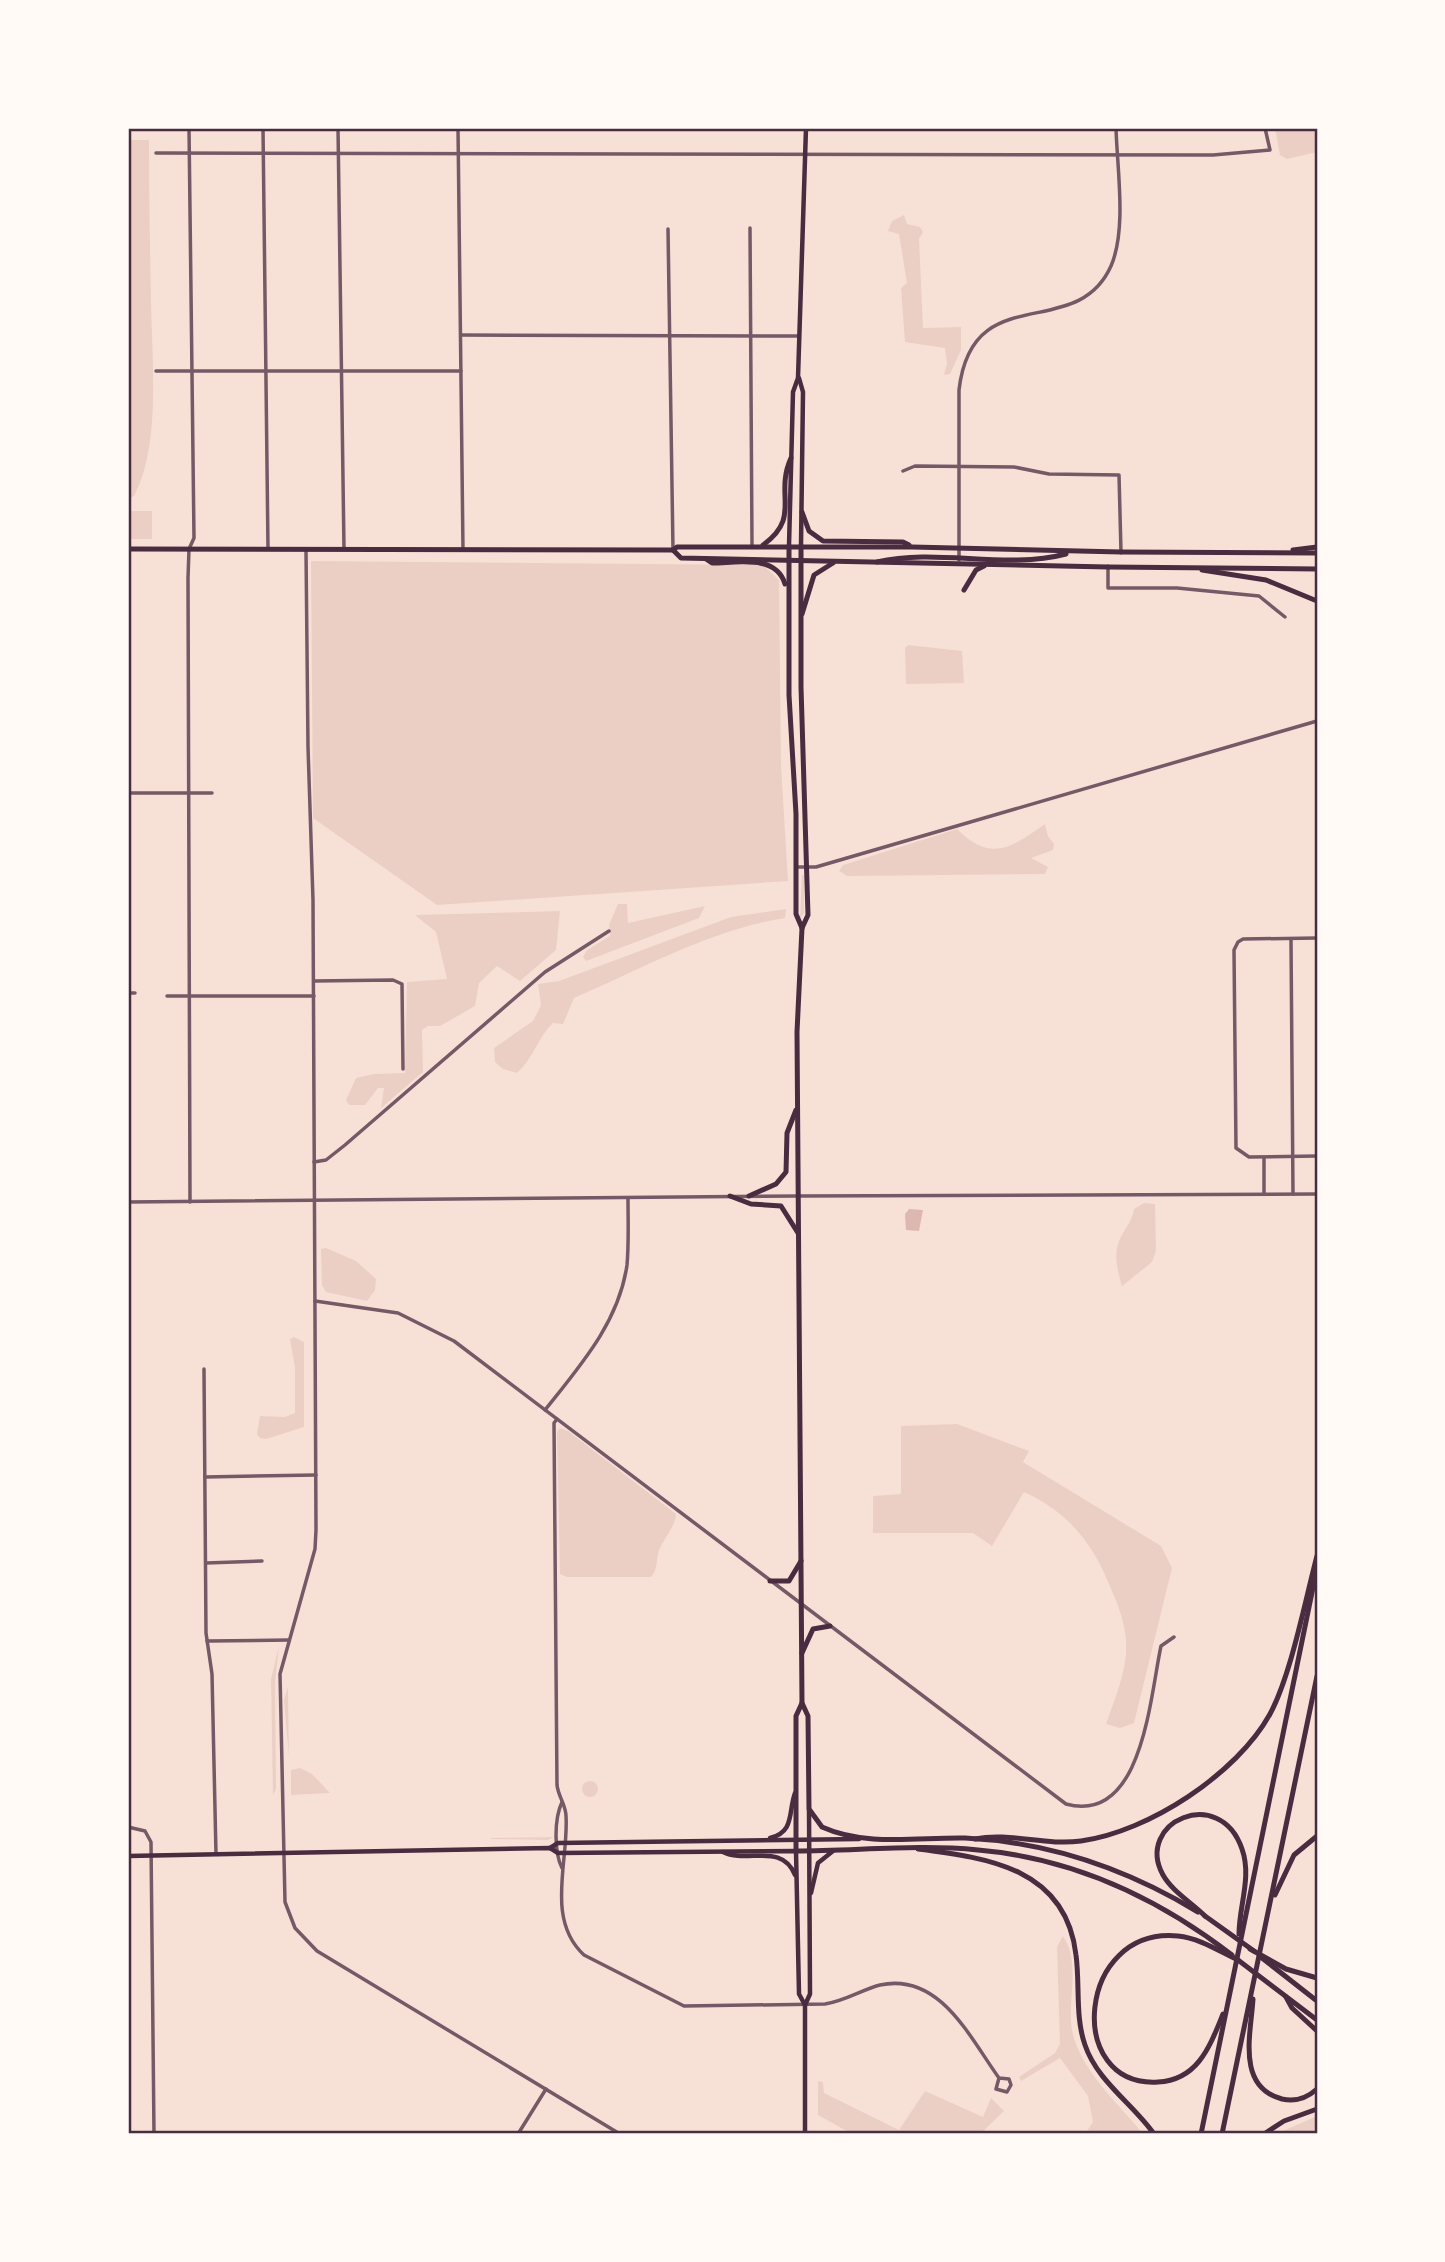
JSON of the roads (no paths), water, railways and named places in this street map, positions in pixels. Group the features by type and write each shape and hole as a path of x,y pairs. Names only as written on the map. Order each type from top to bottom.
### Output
{"main road":[{"path":"802,928 796,914 787,591 793,392 798,378 806,128"},
{"path":"798,378 803,392 800,560 808,915 802,928 798,1104 801,1655 802,1703 808,1716 810,1897 810,1994 805,2005 805,2134"},
{"path":"763,545 776,537 783,525 786,470 791,458"},
{"path":"802,512 809,531 823,541 903,542 912,547"},
{"path":"128,549 463,552 673,550 677,547 763,545 1317,553"},
{"path":"1268,552 1317,547"},
{"path":"673,550 681,558 788,559 870,564 904,559 985,566 1317,569"},
{"path":"959,563 1016,560 1072,551"},
{"path":"706,559 712,563 770,565 783,577 787,591"},
{"path":"801,620 814,575 837,562"},
{"path":"964,590 976,570 985,566"},
{"path":"1195,568 1266,580 1317,601"},
{"path":"749,1196 776,1184 786,1172 787,1133 798,1104"},
{"path":"730,1196 751,1204 780,1206 799,1234"},
{"path":"975,1839 991,1836 1058,1843 1098,1838 1156,1815 1217,1774 1246,1747 1273,1707 1317,1556"},
{"path":"770,1581 789,1581 801,1561"},
{"path":"1200,2134 1317,1568"},
{"path":"801,1655 813,1629 830,1626"},
{"path":"1317,1676 1254,1979 1249,2052 1257,2082 1271,2095 1288,2100 1307,2096 1317,2089"},
{"path":"802,1703 796,1716 796,1879 799,1994 805,2005"},
{"path":"759,1841 775,1838 788,1826 796,1790"},
{"path":"809,1809 816,1822 832,1832 874,1839"},
{"path":"1205,1916 1165,1879 1158,1857 1166,1830 1176,1821 1194,1814 1217,1818 1229,1827 1238,1840 1246,1873 1243,1919"},
{"path":"1267,1918 1290,1860 1304,1844 1317,1836"},
{"path":"550,1849 558,1843 874,1839 975,1839 1025,1845 1100,1864 1154,1887 1205,1916 1317,2001"},
{"path":"128,1856 550,1849 558,1853 918,1849 1003,1853 1089,1875 1159,1906 1238,1960 1317,2020"},
{"path":"918,1849 1006,1865 1032,1879 1056,1902 1075,1945 1080,2021 1086,2048 1098,2069 1154,2134"},
{"path":"810,1897 818,1863 835,1850"},
{"path":"722,1851 735,1856 776,1856 788,1863 796,1879"},
{"path":"1229,1998 1207,2051 1192,2070 1172,2080 1149,2083 1130,2077 1106,2057 1096,2037 1093,2007 1101,1979 1113,1961 1136,1944 1177,1936 1238,1960"},
{"path":"1250,1948 1286,1969 1317,1978"},
{"path":"1222,2134 1252,1996"},
{"path":"1286,1997 1292,2008 1317,2031"},
{"path":"1264,2134 1284,2121 1317,2109"}],"street":[{"path":"188,128 194,540 189,549 190,1202"},
{"path":"263,128 268,550"},
{"path":"338,128 344,551"},
{"path":"458,128 463,552"},
{"path":"959,563 961,373 977,342 995,325 1009,318 1056,310 1078,302 1095,288 1110,266 1118,239 1116,128"},
{"path":"156,153 1213,155 1269,150 1265,128"},
{"path":"750,228 752,545"},
{"path":"668,229 673,550"},
{"path":"461,335 799,336"},
{"path":"156,371 461,371"},
{"path":"903,471 915,466 1014,467 1049,474 1119,475 1121,552"},
{"path":"306,551 314,981 315,1549 280,1681 287,1911 295,1928 308,1944 620,2134"},
{"path":"1108,567 1108,588 1167,588 1259,596 1285,617"},
{"path":"796,867 807,867 1317,722"},
{"path":"128,793 212,793"},
{"path":"1317,830 1317,880"},
{"path":"314,1162 326,1160 345,1145 551,967 609,931"},
{"path":"1317,938 1248,939 1238,942 1234,964 1236,1144 1239,1152 1245,1156 1264,1157 1317,1156"},
{"path":"1290,939 1293,1194"},
{"path":"314,981 393,980 402,984 403,1069"},
{"path":"128,993 135,993"},
{"path":"167,996 314,996"},
{"path":"1264,1157 1264,1194"},
{"path":"128,1202 1317,1194"},
{"path":"545,1410 602,1335 620,1298 628,1254 628,1199"},
{"path":"315,1300 378,1308 429,1326 454,1341 1049,1794 1066,1804 1081,1807 1105,1801 1130,1775 1161,1646 1174,1637"},
{"path":"204,1369 206,1563 208,1641 212,1674 216,1854"},
{"path":"557,1419 554,1423 556,1747 558,1789 566,1811 567,1843 562,1869"},
{"path":"205,1477 316,1475"},
{"path":"206,1563 262,1561"},
{"path":"208,1641 289,1640"},
{"path":"562,1802 558,1811 558,1853 562,1869 565,1927 573,1945 583,1955 684,2006 805,2005 839,2002 879,1985 902,1984 919,1987 946,2006 999,2078"},
{"path":"128,1827 149,1834 151,1856 153,2134"},
{"path":"1006,2077 1010,2082 1007,2092 996,2089 999,2078 1006,2077"},
{"path":"518,2134 546,2089"}]}
